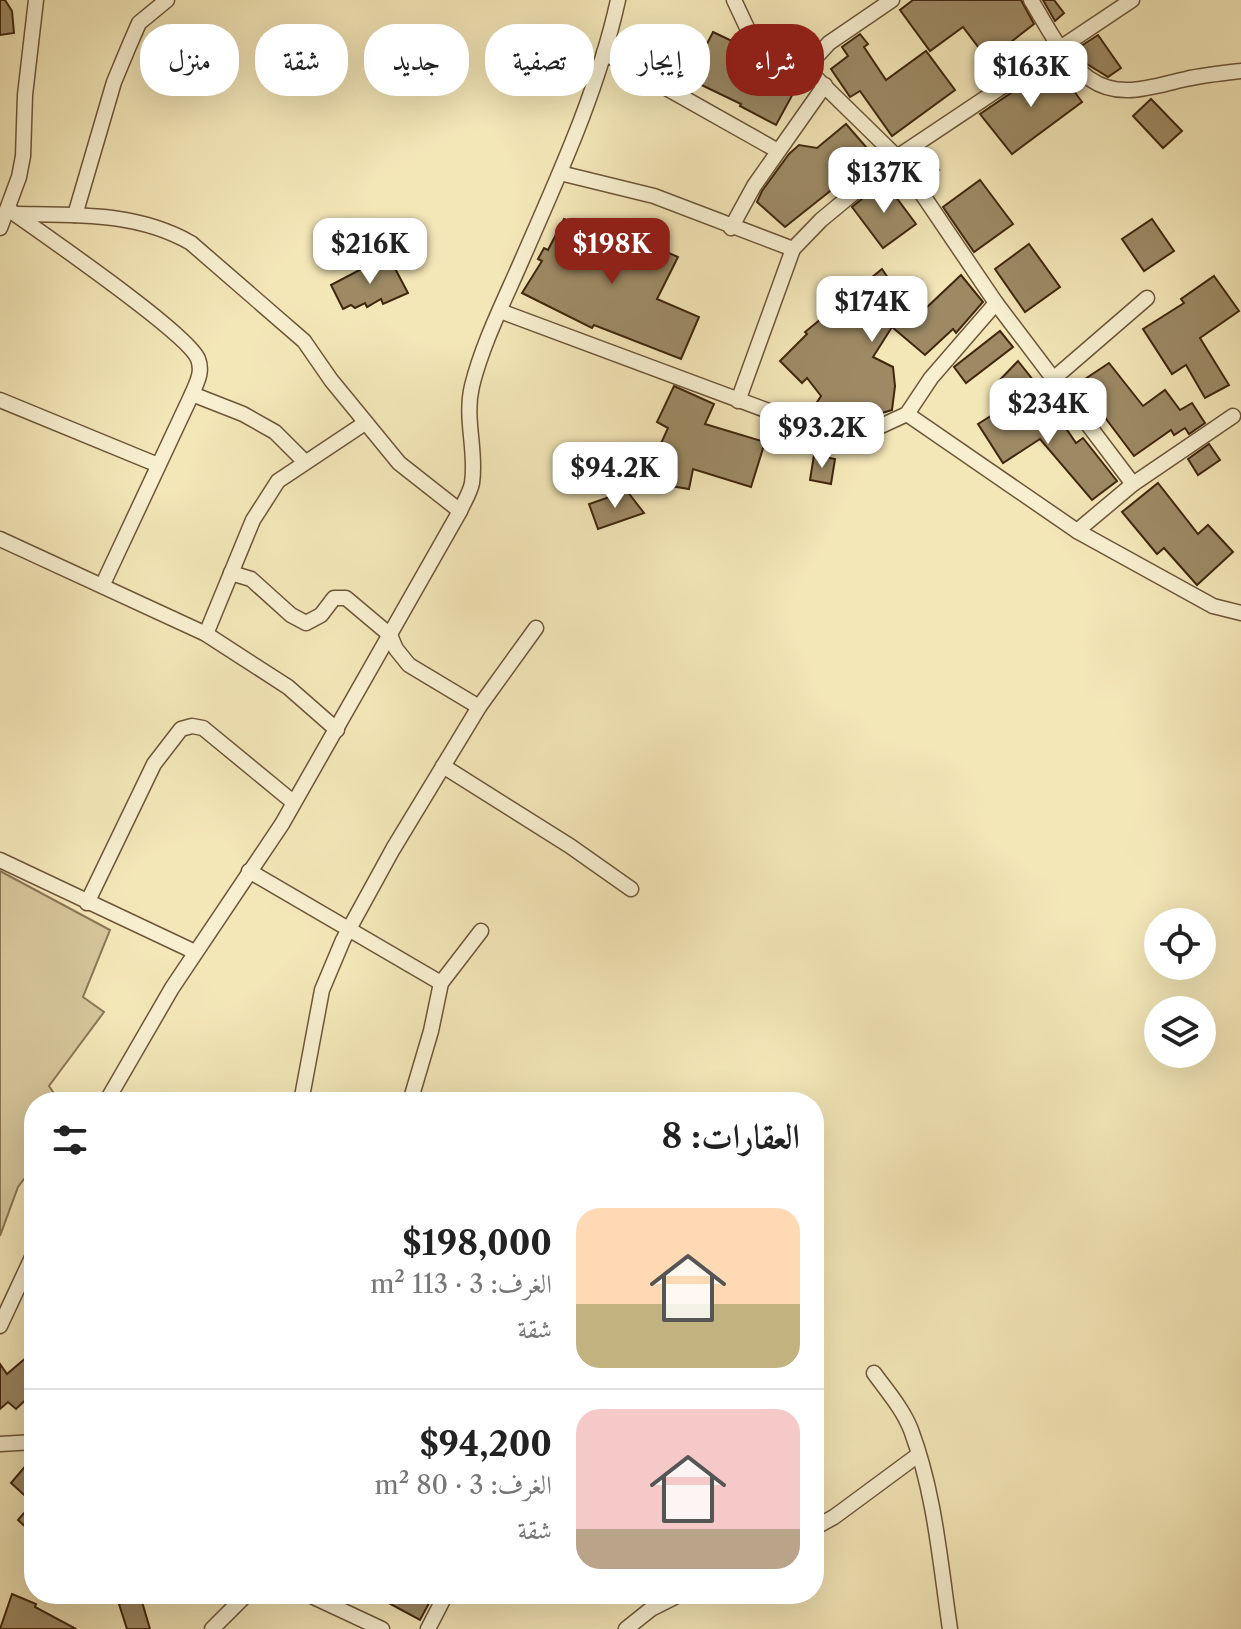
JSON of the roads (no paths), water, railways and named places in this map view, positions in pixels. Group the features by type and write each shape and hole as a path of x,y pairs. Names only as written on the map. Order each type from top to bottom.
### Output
{"street":[{"path":"0,228 12,212 23,156 25,95 36,0"},
{"path":"75,215 114,82 134,34 139,23 167,0"},
{"path":"111,1092 195,952 282,824 460,511 471,486 473,468 469,427 472,385 500,311 560,173 604,53 618,0"},
{"path":"734,0 745,24"},
{"path":"824,48 892,0"},
{"path":"1031,0 1060,46 1087,78 1116,90 1137,90 1189,78 1241,71"},
{"path":"738,401 793,249 821,220 897,157 1132,0"},
{"path":"604,53 778,151"},
{"path":"731,228 754,186 825,85 897,157 996,303 1133,484"},
{"path":"560,173 654,196 731,228 793,249"},
{"path":"12,212 138,221 191,243 304,341 331,380 399,463 460,511"},
{"path":"12,212 167,327 193,350 201,373 103,584"},
{"path":"1052,380 1147,298"},
{"path":"500,311 833,435 853,434 907,414 931,378 996,303"},
{"path":"192,394 243,414 275,432 305,462"},
{"path":"0,400 158,465"},
{"path":"907,414 1077,531 1213,606 1241,613"},
{"path":"1077,531 1133,484 1233,416"},
{"path":"206,634 253,520 278,481 365,423"},
{"path":"0,539 206,634 288,687 337,730"},
{"path":"231,573 251,579 299,621 313,621 329,602 346,598 390,635 396,649 409,665 479,707"},
{"path":"303,1092 322,990 343,940 393,849 479,707 536,628"},
{"path":"87,903 154,764 181,729 192,726 203,728 293,802"},
{"path":"443,766 570,846 631,889"},
{"path":"0,860 195,952"},
{"path":"249,871 441,983"},
{"path":"413,1092 441,983 481,931"},
{"path":"0,1326 24,1274"},
{"path":"874,1373 902,1413 918,1455 942,1561 950,1629"},
{"path":"0,1444 24,1443"},
{"path":"824,1522 918,1455"},
{"path":"212,1629 237,1604"},
{"path":"328,1604 382,1629"},
{"path":"428,1629 441,1604"},
{"path":"626,1629 661,1604"}]}
